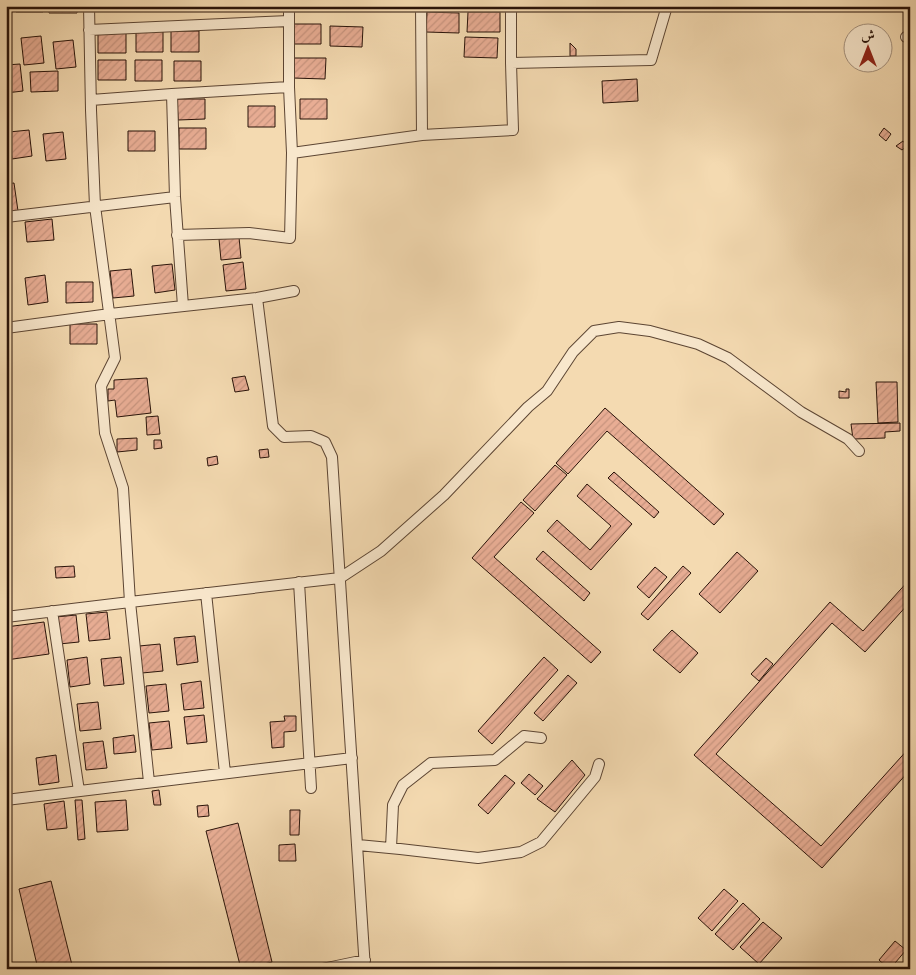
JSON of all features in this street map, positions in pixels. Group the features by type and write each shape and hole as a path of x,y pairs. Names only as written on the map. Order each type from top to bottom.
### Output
{"street":[{"path":"89,6 95,206 115,358 101,386 105,433 123,488 130,602 149,782"},
{"path":"177,235 249,233 290,238 292,153 289,87 289,6"},
{"path":"422,6 422,135"},
{"path":"292,153 422,135 513,130 511,6"},
{"path":"511,64 651,60 667,6"},
{"path":"89,30 289,22"},
{"path":"91,100 289,87"},
{"path":"172,94 175,197 183,306"},
{"path":"6,217 175,197"},
{"path":"6,328 110,314 257,298 294,291"},
{"path":"257,298 273,426 284,437 312,436 325,442 332,458 365,964 322,969"},
{"path":"6,617 340,578 382,551 444,495 528,407 547,391 573,352 594,331 619,327 650,331 698,344 728,358 801,412 848,439 859,451"},
{"path":"299,582 311,788"},
{"path":"206,593 225,773"},
{"path":"52,611 79,791"},
{"path":"391,848 393,805 403,785 431,763 496,760 524,736 542,738"},
{"path":"6,800 352,758"},
{"path":"358,846 478,858 521,852 542,842 595,777 598,764"}],"building":[{"path":"16,6 43,6 43,12 16,12"},
{"path":"49,6 77,6 77,13 49,13"},
{"path":"94,6 127,6 127,9 94,8"},
{"path":"427,12 459,13 459,33 426,32"},
{"path":"468,12 500,12 500,32 467,32"},
{"path":"294,24 321,24 321,44 294,44"},
{"path":"330,26 363,27 362,47 330,46"},
{"path":"163,31 163,52 136,52 136,32"},
{"path":"171,31 199,31 199,52 171,52"},
{"path":"126,32 126,53 98,53 98,33"},
{"path":"41,36 44,63 24,65 21,38"},
{"path":"465,37 498,38 497,58 464,57"},
{"path":"73,40 76,67 56,69 53,42"},
{"path":"570,43 576,49 576,56 570,56"},
{"path":"293,58 326,58 325,79 293,78"},
{"path":"98,60 126,60 126,80 98,80"},
{"path":"135,60 162,60 162,81 135,81"},
{"path":"174,61 201,61 201,81 174,81"},
{"path":"20,64 23,91 6,93 6,65"},
{"path":"58,71 58,91 31,92 30,72"},
{"path":"637,79 638,101 603,103 602,81"},
{"path":"177,99 205,99 205,119 178,120"},
{"path":"300,99 327,99 327,119 300,119"},
{"path":"248,106 275,106 275,127 248,127"},
{"path":"179,128 206,128 206,149 179,149"},
{"path":"884,128 891,134 886,141 879,135"},
{"path":"29,130 32,156 12,159 9,132"},
{"path":"128,131 155,131 155,151 128,151"},
{"path":"63,132 66,159 46,161 43,134"},
{"path":"903,141 907,146 902,150 896,146"},
{"path":"14,183 18,211 6,212 6,184"},
{"path":"52,219 54,240 27,242 25,222"},
{"path":"239,237 241,258 221,260 219,239"},
{"path":"6,260 8,260 11,286 6,287"},
{"path":"243,262 246,289 226,291 223,265"},
{"path":"172,264 175,290 155,293 152,266"},
{"path":"131,269 134,296 113,298 110,271"},
{"path":"45,275 48,302 28,305 25,278"},
{"path":"66,282 93,282 93,302 66,303"},
{"path":"70,324 97,324 97,344 70,344"},
{"path":"245,376 249,390 235,392 232,378"},
{"path":"147,378 151,413 117,417 115,400 108,401 108,389 114,389 114,380"},
{"path":"876,382 897,382 898,422 878,423"},
{"path":"846,389 849,389 849,398 839,398 839,391 846,392"},
{"path":"605,408 724,514 714,525 607,431 568,474 556,463"},
{"path":"907,412 910,412 910,440 908,440"},
{"path":"158,416 160,434 147,435 146,417"},
{"path":"900,423 900,431 885,432 885,438 853,439 851,424"},
{"path":"137,438 137,450 117,452 117,439"},
{"path":"154,440 161,440 162,448 154,449"},
{"path":"268,449 269,457 260,458 259,450"},
{"path":"217,456 218,464 208,466 207,458"},
{"path":"555,465 567,475 535,511 523,500"},
{"path":"614,472 659,512 654,518 608,478"},
{"path":"587,484 632,524 591,570 547,531 557,520 590,550 611,526 577,496"},
{"path":"521,502 534,513 494,557 601,652 591,663 472,558"},
{"path":"543,551 590,593 584,601 536,559"},
{"path":"737,552 758,571 720,613 699,594"},
{"path":"74,566 75,577 56,578 55,567"},
{"path":"683,566 691,573 648,620 641,614"},
{"path":"655,567 667,577 649,598 637,587"},
{"path":"910,579 910,602 865,652 832,623 716,754 821,846 910,747 910,770 822,868 694,755 830,602 863,631"},
{"path":"107,612 110,639 89,641 86,614"},
{"path":"76,615 79,642 59,644 56,617"},
{"path":"44,622 49,654 6,660 6,627"},
{"path":"672,630 698,653 680,673 653,650"},
{"path":"195,636 198,662 177,665 174,638"},
{"path":"160,644 163,671 142,673 139,646"},
{"path":"87,657 90,684 70,687 67,660"},
{"path":"121,657 124,684 104,686 101,659"},
{"path":"544,657 558,670 492,744 478,731"},
{"path":"766,658 773,664 759,681 751,674"},
{"path":"568,675 577,683 543,721 534,713"},
{"path":"201,681 204,708 184,710 181,684"},
{"path":"166,684 169,711 149,713 146,686"},
{"path":"98,702 101,729 80,731 77,704"},
{"path":"204,715 207,742 187,744 184,717"},
{"path":"284,716 296,716 296,731 284,732 284,747 272,748 270,722 285,721"},
{"path":"169,721 172,748 152,750 149,723"},
{"path":"134,735 136,752 114,754 113,738"},
{"path":"103,741 107,768 86,770 83,743"},
{"path":"56,755 59,782 39,785 36,758"},
{"path":"572,760 585,775 555,812 537,799"},
{"path":"529,774 543,786 535,795 521,783"},
{"path":"505,775 515,783 488,814 478,805"},
{"path":"159,790 161,805 154,805 152,791"},
{"path":"75,800 82,800 85,839 78,840"},
{"path":"126,800 128,830 97,832 95,802"},
{"path":"64,801 67,828 47,830 44,804"},
{"path":"208,805 209,816 198,817 197,806"},
{"path":"290,810 300,810 299,835 290,835"},
{"path":"238,823 272,962 245,969 241,969 206,831"},
{"path":"295,844 296,861 279,861 279,845"},
{"path":"51,881 73,969 38,969 19,889"},
{"path":"724,889 738,901 712,931 698,918"},
{"path":"743,903 760,919 733,950 715,934"},
{"path":"763,922 782,938 759,964 740,947"},
{"path":"895,941 906,950 889,969 879,960"}]}
